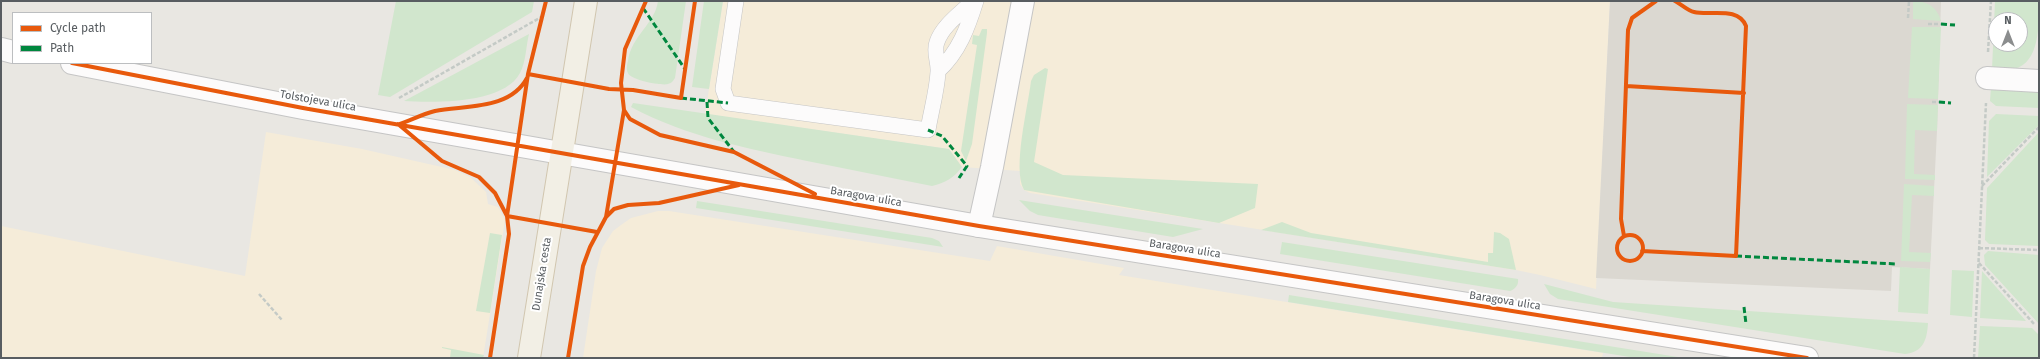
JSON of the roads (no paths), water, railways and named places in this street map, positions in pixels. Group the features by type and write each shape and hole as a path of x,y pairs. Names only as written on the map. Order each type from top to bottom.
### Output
{"main road":[{"name":"Dunajska cesta","path":"529,358 586,1"}],"street":[{"path":"978,226 992,167 1023,1"},
{"path":"1,49 12,52"},
{"name":"Tolstojeva ulica","path":"77,64 368,120 562,152"},
{"path":"1987,78 2039,81"},
{"name":"Baragova ulica","path":"562,152 978,226 1807,358"}],"lane":[{"path":"736,1 723,89 728,104 928,130 938,71 935,50 936,43 940,35 952,21 973,1"},
{"path":"938,71 956,52 976,1"}]}
